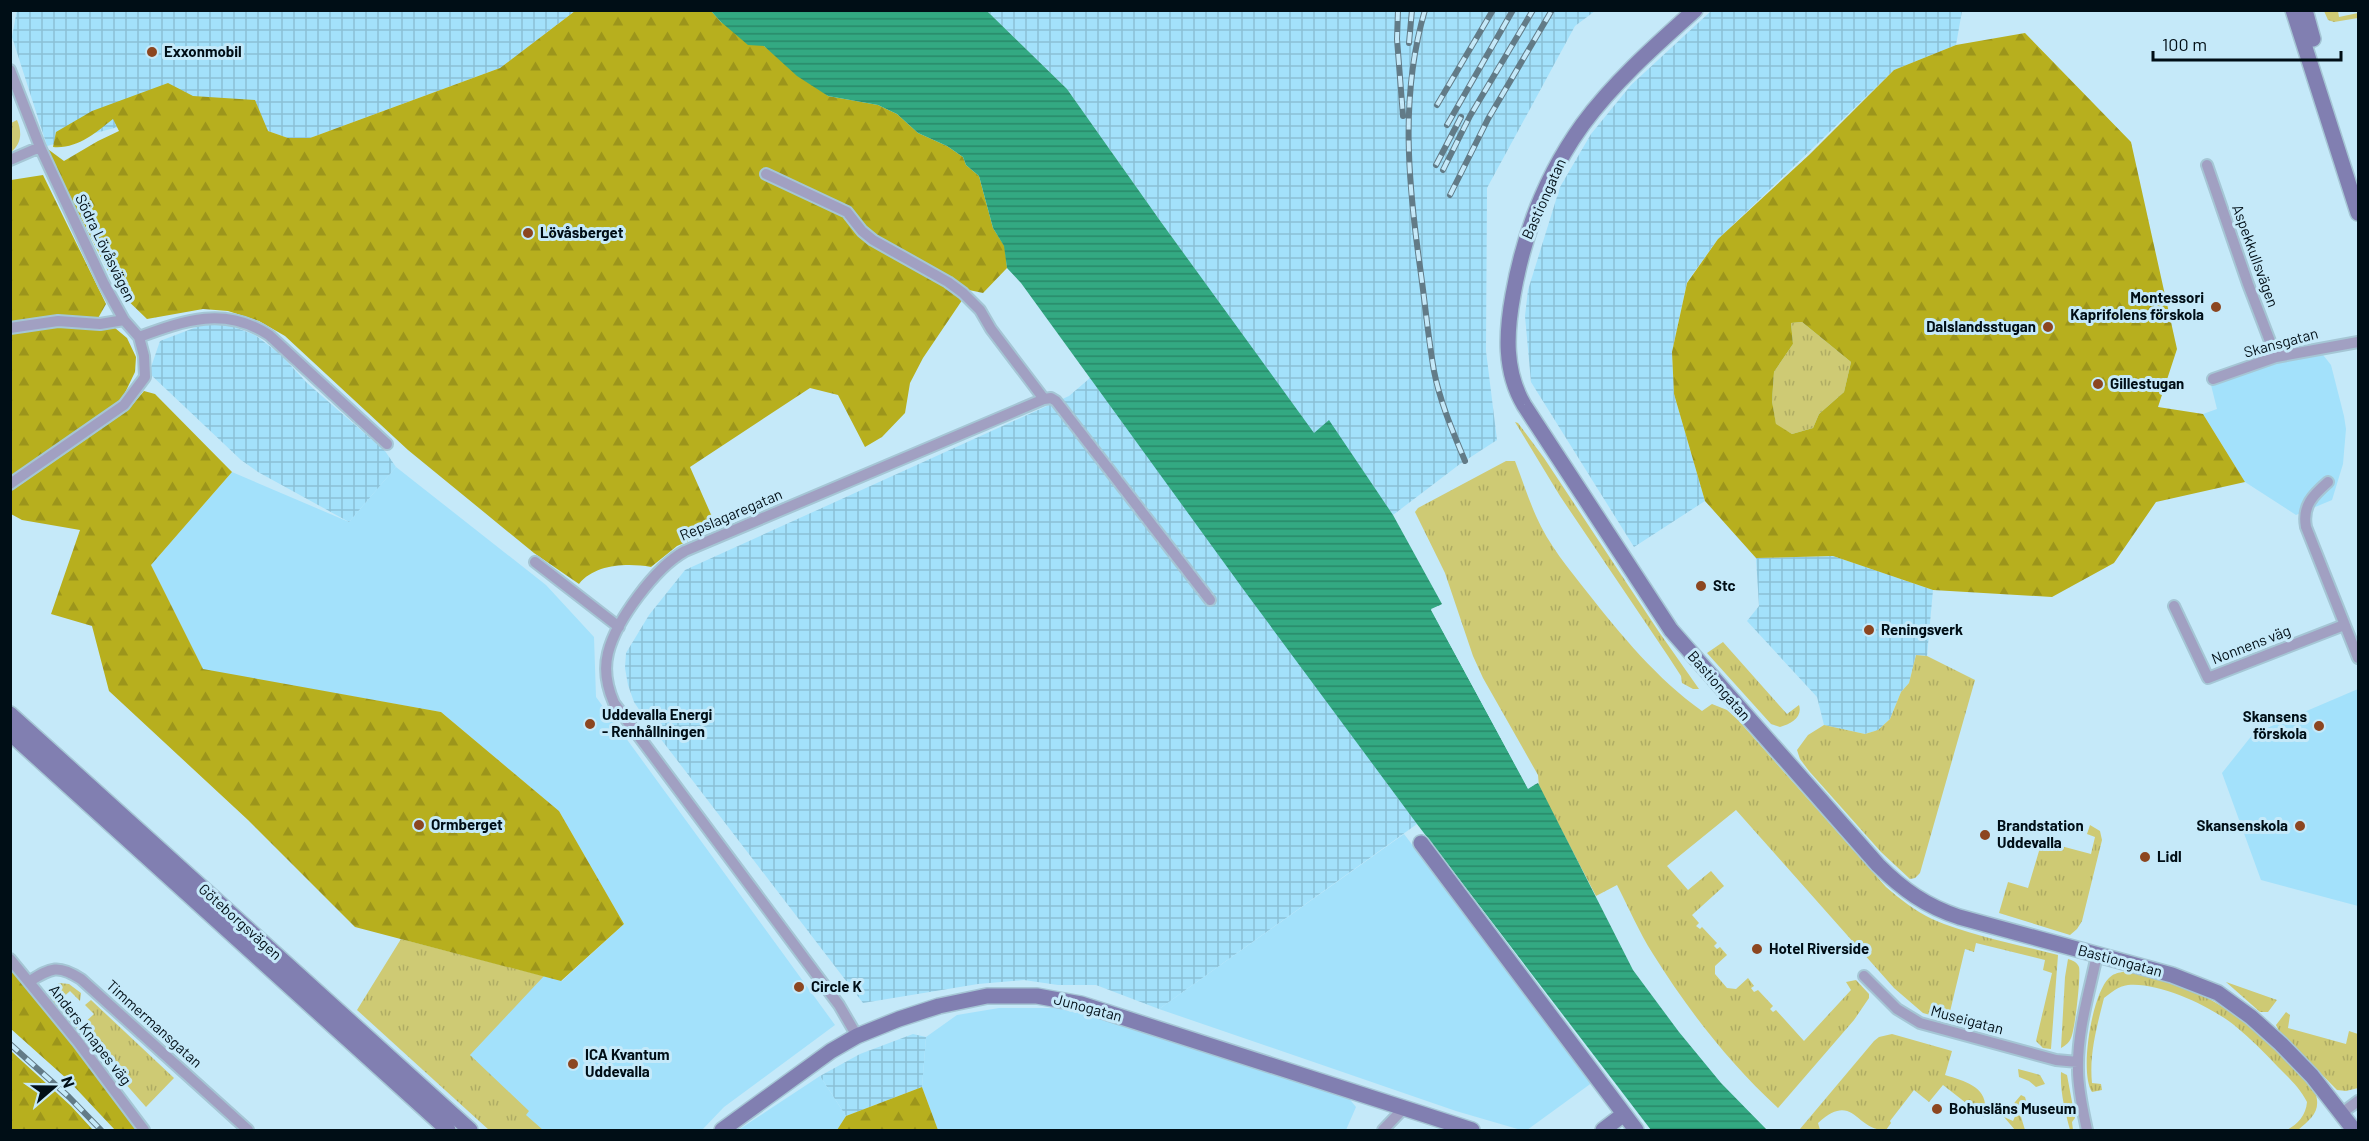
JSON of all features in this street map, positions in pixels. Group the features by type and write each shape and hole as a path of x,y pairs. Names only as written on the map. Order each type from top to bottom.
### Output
{"main road":[{"name":"Bastiongatan","path":"1695,10 1598,105 1583,124 1551,178 1521,251 1511,307 1508,360 1518,395 1671,630 1889,876 1915,897 1943,912 2172,975 2218,993 2251,1017 2281,1044 2312,1076 2354,1131"},
{"path":"2294,10 2358,213"},
{"path":"2305,10 2358,182"},
{"name":"Göteborgsvägen","path":"10,714 470,1131"},
{"name":"Göteborgsvägen","path":"10,733 448,1131"},
{"path":"1421,843 1636,1131"},
{"name":"Junogatan","path":"723,1131 831,1052 857,1036 919,1012 971,998 1004,995 1037,996 1081,1004 1472,1131"},
{"path":"1603,1131 1624,1114"}],"street":[{"name":"Södra Lövåsvägen","path":"10,70 40,147 124,320 139,337"},
{"path":"10,160 40,147"},
{"name":"Aspekkullsvägen","path":"2207,165 2276,357"},
{"path":"766,174 848,212 862,231 873,240 948,282 963,293 980,310 991,329 1044,399 1050,398 1056,401 1210,600"},
{"path":"10,484 124,405 145,377 144,356 139,337 190,321 217,318 246,322 269,334 387,444"},
{"path":"10,328 58,321 100,324 124,320"},
{"name":"Skansgatan","path":"2213,380 2276,357 2358,342"},
{"name":"Repslagaregatan","path":"857,1036 839,1005 618,709 608,686 606,668 608,651 619,627 655,574 685,551 1044,399"},
{"path":"2328,482 2312,495 2304,516 2306,527 2358,658"},
{"path":"535,562 619,627"},
{"name":"Nonnens väg","path":"2174,606 2208,678 2344,625"},
{"path":"2087,1131 2078,1062 2097,955"},
{"name":"Anders Knapes väg","path":"10,959 30,981 144,1131"},
{"name":"Timmermansgatan","path":"30,981 45,970 53,969 65,970 81,979 248,1131"},
{"name":"Museigatan","path":"1864,976 1897,1009 1920,1023 2056,1059 2078,1062"},
{"path":"2342,1113 2358,1101"},
{"path":"1383,1131 1404,1108"}],"shaded area":[{"path":"17,10 575,11 500,68 310,138 288,138 268,131 118,127 47,146 12,37"},
{"path":"711,11 987,11 1067,89 1314,433 1329,420 1393,515 1442,604 1431,610 1528,788 1538,783 1633,970 1679,1032 1721,1083 1767,1130 1651,1130 1417,824 1021,283 1007,268 1004,246 993,228 979,176 966,165 963,157 947,146 918,133 897,114 878,105 828,96 797,76 764,46 748,45"},
{"path":"987,11 1595,11 1575,26 1487,188 1486,351 1497,440 1460,464 1393,515 1329,421 1314,434 1067,89"},
{"path":"1711,11 1962,11 1956,45 1894,70 1718,239 1687,282 1672,352 1674,394 1705,501 1634,547 1531,382 1525,316 1528,290 1560,187 1591,134 1631,85"},
{"path":"207,323 229,325 255,335 280,354 307,383 385,451 396,467 349,522 258,472 241,460 149,373 160,341"},
{"path":"2320,351 2331,365 2344,416 2346,429 2343,464 2332,500 2296,515 2245,482 2203,414 2217,409 2211,385 2279,360"},
{"path":"1090,378 1417,824 1159,1009 1096,985 1058,985 1024,980 978,984 863,1003 644,717 634,702 628,685 625,668 626,653 649,615 685,570 1069,396"},
{"path":"396,467 546,585 594,637 596,697 835,1025 724,1107 702,1130 495,1130 427,1069 521,970 562,981 624,924 559,811 441,712 203,670 151,565 232,472 349,522"},
{"path":"1833,556 1933,590 1927,656 1916,655 1909,683 1901,692 1890,719 1878,730 1865,734 1824,725 1817,697 1747,621 1759,606 1756,558"},
{"name":"Skansenskola","path":"2358,689 2358,906 2261,880 2222,773 2253,734"},
{"path":"1404,834 1593,1082 1527,1130 1456,1111 1159,1009"},
{"path":"999,1008 1058,1008 1080,1012 1347,1096 1356,1107 1346,1130 938,1130 922,1087 926,1037 957,1015"},
{"path":"913,1034 926,1037 922,1087 846,1116 820,1076 860,1054"},
{"path":"820,1076 846,1116 837,1130 738,1130"}],"green space":[{"path":"575,11 711,11 721,22 764,46 828,96 878,105 897,114 918,133 947,146 963,157 966,165 979,176 993,228 1005,247 1007,268 983,293 969,290 923,358 910,383 905,413 882,437 865,447 838,395 810,388 690,467 717,528 677,546 651,567 612,566 594,572 579,584 534,553 408,450 285,336 259,321 228,311 203,309 147,319 118,291 45,147 64,161 119,131 113,119 93,135 78,143 53,147 56,132 92,111 168,83 193,96 255,100 268,131 288,138 310,138 500,68"},
{"path":"2324,11 2338,11 2339,17 2358,13 2358,18 2334,22 2328,20"},
{"path":"2025,33 2131,142 2177,349 2158,407 2203,414 2245,482 2156,502 2114,563 2052,597 1933,590 1833,556 1756,558 1705,501 1674,394 1672,352 1687,283 1718,239 1809,155 1894,70 1956,45","holes":["1802,322 1851,362 1844,392 1819,414 1813,428 1792,434 1776,424 1772,401 1774,372 1793,344 1791,323"]},
{"path":"17,120 20,137 11,152 11,123"},
{"path":"43,175 106,304 97,320 11,324 11,180"},
{"path":"1802,322 1851,362 1844,392 1819,414 1813,428 1792,434 1776,425 1772,401 1774,372 1793,344 1791,323"},
{"path":"60,326 115,328 127,338 136,357 135,372 122,399 11,478 10,333"},
{"path":"144,391 155,394 232,472 151,565 203,669 441,712 559,811 624,924 561,981 355,927 248,820 109,691 92,626 51,614 80,530 22,520 11,514 11,491 128,410"},
{"path":"1515,422 1544,458 1699,689 1693,689 1682,683 1681,676 1560,496"},
{"path":"1506,461 1515,461 1536,516 1553,546 1626,640 1655,671 1702,711 1712,704 1727,710 1738,720 1886,887 1920,912 1947,925 2058,955 2051,1049 2043,1048 2036,1041 2052,973 2043,970 2045,960 1976,943 1974,952 1965,949 1948,1020 1923,1013 1894,988 1736,810 1667,866 1688,890 1711,871 1724,886 1692,915 1699,923 1696,926 1700,929 1702,927 1717,943 1714,946 1717,949 1720,947 1727,955 1715,966 1715,974 1727,988 1736,989 1748,978 1754,986 1751,988 1754,992 1758,990 1773,1006 1770,1009 1773,1012 1776,1010 1804,1041 1851,990 1846,982 1856,980 1869,994 1869,998 1854,1020 1778,1108 1743,1073 1710,1035 1666,975 1643,937 1617,885 1596,896 1539,787 1538,775 1483,678 1473,656 1445,573 1415,512 1418,508"},
{"path":"1723,642 1787,714 1799,705 1799,713 1795,719 1780,727 1771,724 1707,653"},
{"path":"1916,655 1927,656 1975,680 1920,873 1910,879 1881,852 1809,771 1800,759 1797,750 1808,735 1824,725 1865,734 1878,730 1890,719 1901,692 1909,683"},
{"path":"2090,825 2100,831 2102,840 2082,921 2077,929 2070,935 1999,913 2008,882 2028,888 2042,841 2091,854 2095,837 2087,834"},
{"path":"401,939 544,976 470,1055 529,1111 526,1115 543,1130 489,1130 357,1010"},
{"path":"2068,959 2079,967 2078,991 2073,1033 2066,1045 2061,1048 2065,977"},
{"path":"10,966 139,1130 115,1130 67,1079 11,1029"},
{"path":"2122,972 2142,974 2185,988 2207,998 2247,1024 2282,1056 2315,1092 2317,1104 2311,1118 2298,1130 2287,1130 2301,1119 2307,1102 2290,1079 2234,1025 2212,1010 2184,997 2169,991 2140,985 2121,987 2104,998 2094,1040 2091,1072 2092,1083 2101,1084 2102,1090 2092,1092 2088,1082 2087,1051 2097,1000 2111,977"},
{"path":"2226,982 2277,1000 2268,1012 2260,1012"},
{"path":"59,983 69,984 81,993 80,1001 70,991 58,1002 80,1027 94,1014 85,1005 91,1000 174,1078 146,1107 50,998 50,990"},
{"path":"2286,1012 2290,1015 2288,1028 2346,1044 2349,1031 2358,1034 2358,1088 2346,1091 2337,1090 2279,1031 2276,1025"},
{"path":"1892,1034 1952,1051 1945,1075 1962,1080 1981,1093 1985,1107 1984,1117 1943,1085 1929,1102 1914,1090 1890,1121 1886,1130 1876,1129 1847,1111 1839,1110 1818,1123 1820,1130 1800,1129 1874,1041 1879,1037"},
{"path":"11,1051 71,1106 93,1130 11,1130"},
{"path":"2018,1069 2040,1075 2045,1084 2036,1087 2019,1077"},
{"path":"2061,1072 2067,1075 2075,1118 2072,1122 2073,1130 2070,1130 2065,1109"},
{"path":"922,1087 938,1130 837,1130 846,1116"},
{"path":"2021,1095 2025,1097 2028,1107 2019,1110 2025,1130 2015,1130 2004,1117 2013,1121 2017,1112 2010,1108"}],"pier":[{"path":"1438,606 1439,608 1435,610 1529,785 1533,783 1534,785 1528,789 1431,609"}],"railway":[{"path":"1398,10 1397,39 1403,116"},
{"path":"1409,43 1412,10"},
{"path":"1425,10 1417,42 1409,106 1412,203 1434,371 1443,405 1465,461"},
{"path":"1437,105 1493,10"},
{"path":"1447,125 1513,10"},
{"path":"1443,170 1470,116 1533,10"},
{"path":"1450,195 1488,119 1552,10"},
{"path":"1436,165 1461,117"},
{"path":"10,1044 69,1097 101,1130"}],"place":[{"name":"Exxonmobil","path":"152,52"},
{"name":"Lövåsberget","path":"528,233"},
{"name":"Montessori Kaprifolens förskola","path":"2216,307"},
{"name":"Dalslandsstugan","path":"2048,327"},
{"name":"Gillestugan","path":"2098,384"},
{"name":"Stc","path":"1701,586"},
{"name":"Reningsverk","path":"1869,630"},
{"name":"Uddevalla Energi - Renhållningen","path":"590,724"},
{"name":"Skansens förskola","path":"2319,726"},
{"name":"Ormberget","path":"419,825"},
{"name":"Skansenskola","path":"2300,826"},
{"name":"Brandstation Uddevalla","path":"1985,835"},
{"name":"Lidl","path":"2145,857"},
{"name":"Hotel Riverside","path":"1757,949"},
{"name":"Circle K","path":"799,987"},
{"name":"ICA Kvantum Uddevalla","path":"573,1064"},
{"name":"Bohusläns Museum","path":"1937,1109"}]}
